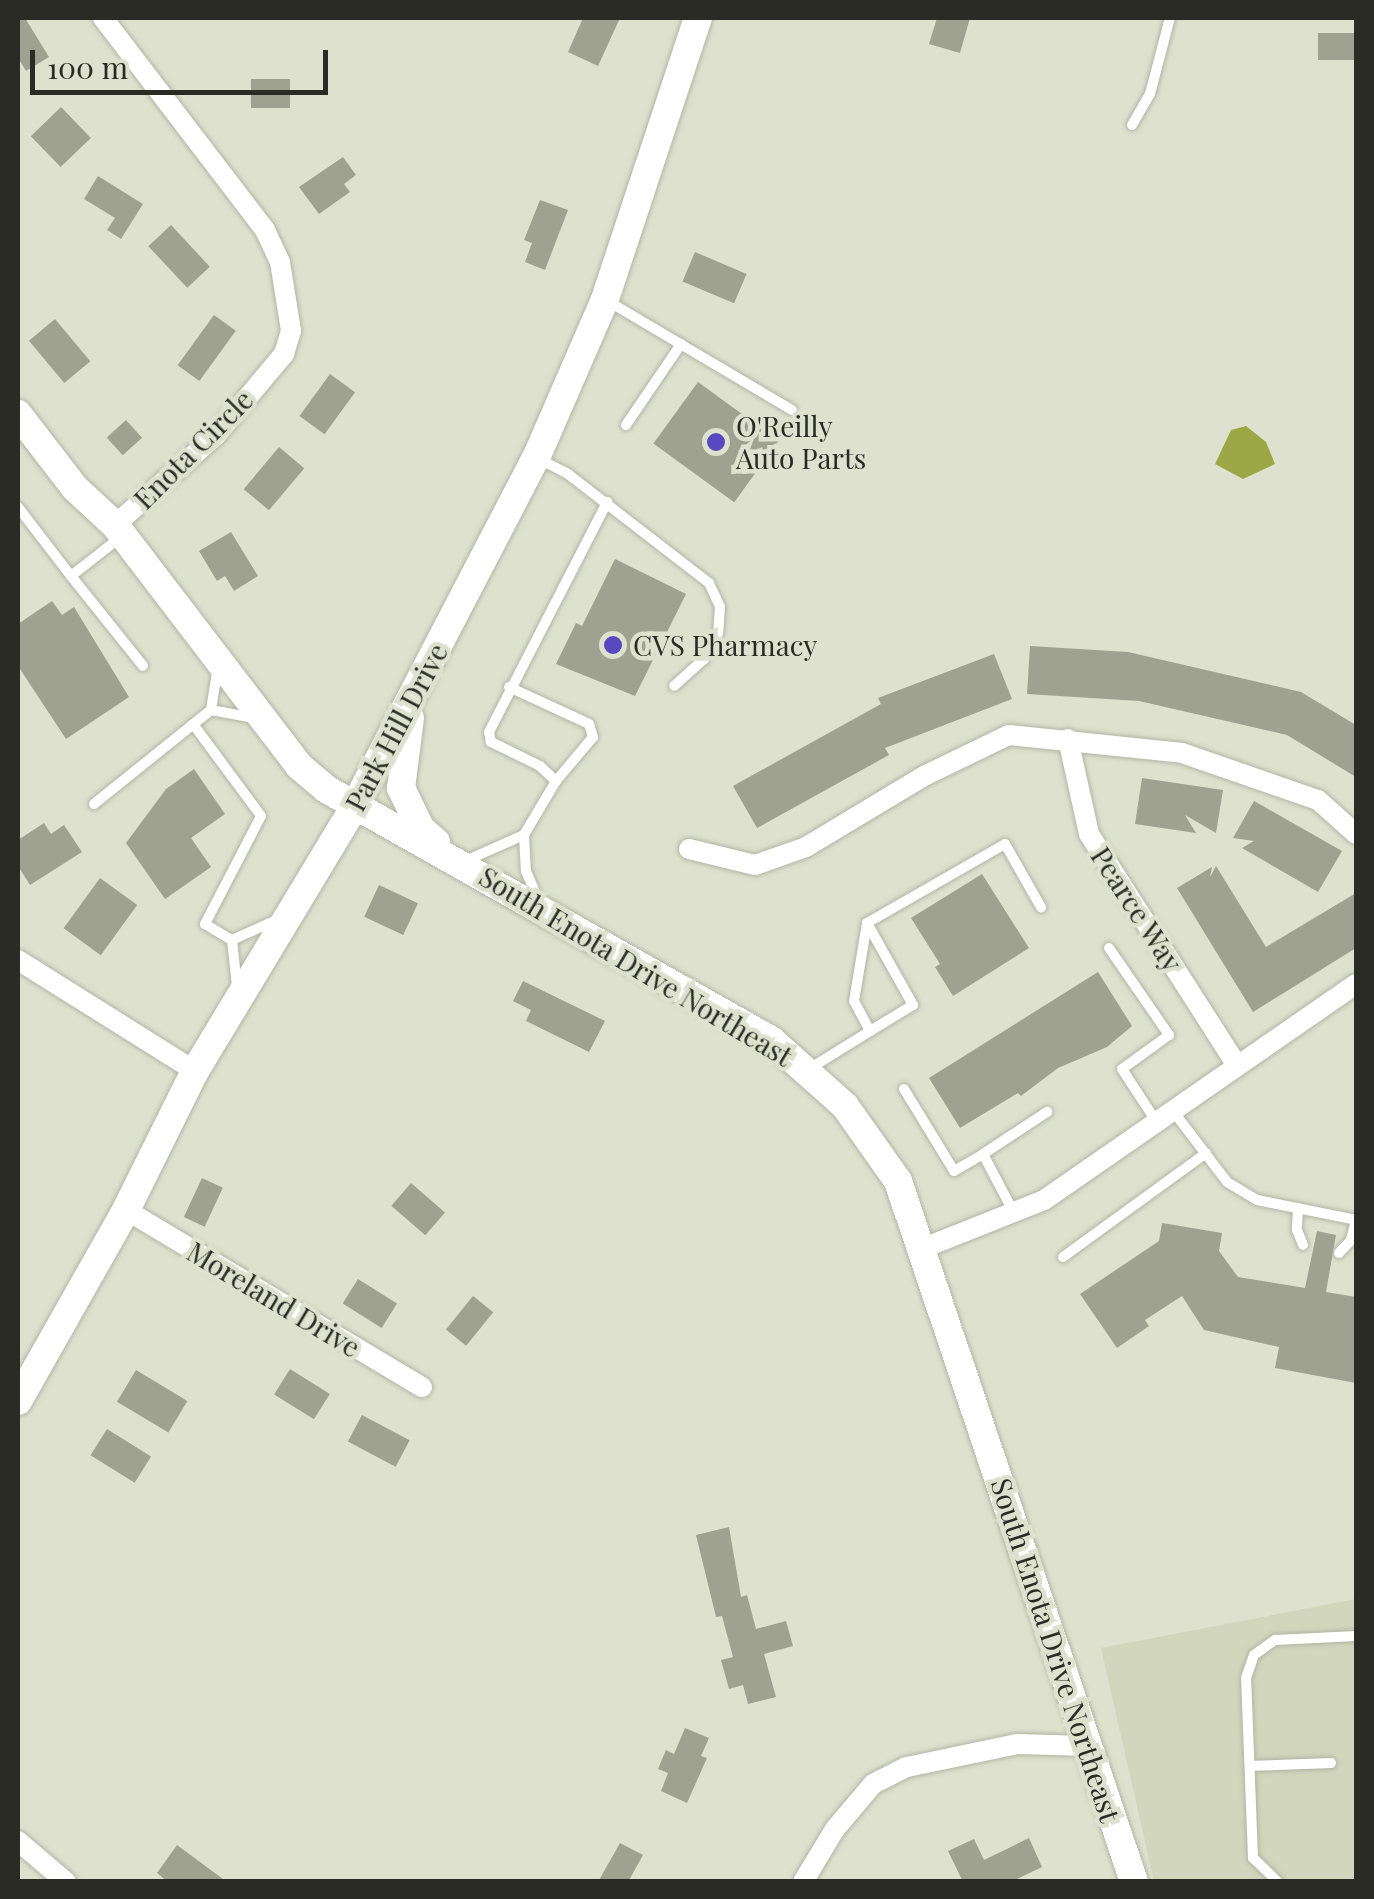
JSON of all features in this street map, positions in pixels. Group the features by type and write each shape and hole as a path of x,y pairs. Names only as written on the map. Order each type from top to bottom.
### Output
{"main road":[{"name":"Park Hill Drive","path":"18,1401 126,1210 195,1071 354,807 536,458 605,299 698,18"},
{"name":"South Enota Drive Northeast","path":"18,414 75,488 119,530 299,766 354,807 460,862 771,1040 845,1106 898,1181 1134,1882"},
{"path":"411,702 401,788 421,829 460,862"}],"street":[{"name":"Enota Circle","path":"102,18 265,230 280,262 291,331 284,354 216,436 119,530"},
{"path":"689,848 755,865 806,847 924,776 1008,735 1182,754 1318,800 1356,834"},
{"name":"Pearce Way","path":"1068,740 1090,834 1237,1065"},
{"path":"18,960 195,1071"},
{"path":"921,1249 1044,1200 1356,984"},
{"name":"Moreland Drive","path":"126,1210 422,1387"},
{"path":"803,1882 834,1830 874,1784 906,1767 1017,1744 1088,1746"},
{"path":"18,1840 66,1882"}],"lane":[{"path":"1132,125 1150,94 1170,18"},
{"path":"605,299 792,410"},
{"path":"626,425 680,344"},
{"path":"536,458 607,502 708,583 720,607 718,633 704,659 674,686"},
{"path":"556,780 540,766 492,742 489,732 607,502"},
{"path":"18,507 142,666"},
{"path":"71,576 119,530"},
{"path":"94,804 210,710 217,662"},
{"path":"509,687 589,724 592,736 585,751 556,780 524,835 526,871 542,909"},
{"path":"210,710 264,722"},
{"path":"193,724 262,816 206,924 232,940"},
{"path":"460,862 524,835"},
{"path":"870,1031 854,1001 868,923 1005,844 1041,907"},
{"path":"232,940 290,914"},
{"path":"808,1070 913,1005 868,923"},
{"path":"232,940 238,1000"},
{"path":"1109,948 1169,1036 1122,1069 1164,1116 1206,1153 1227,1182 1257,1200 1356,1220 1350,1240 1339,1252"},
{"path":"904,1090 954,1172 1047,1112"},
{"path":"1063,1257 1206,1153"},
{"path":"983,1154 1014,1212"},
{"path":"1298,1208 1297,1230 1303,1245"},
{"path":"1278,1882 1254,1858 1246,1678 1254,1655 1275,1640 1356,1636"},
{"path":"1250,1766 1331,1763"}],"shaded area":[{"path":"1246,426 1266,442 1275,464 1243,479 1215,464 1231,430"},
{"path":"1356,1599 1356,1881 1154,1881 1101,1648"}],"building":[{"path":"18,18 25,18 49,57 26,71 18,58"},
{"path":"583,18 620,18 598,66 568,52"},
{"path":"937,18 970,18 960,53 929,44"},
{"path":"1318,33 1354,33 1354,60 1318,60"},
{"path":"251,79 290,79 290,108 251,108"},
{"path":"61,107 91,138 61,167 31,136"},
{"path":"343,157 356,175 344,184 350,192 319,214 299,187"},
{"path":"98,176 143,204 121,239 107,230 115,218 84,199"},
{"path":"540,200 568,210 545,270 525,262 532,243 524,240"},
{"path":"171,225 210,267 187,288 148,246"},
{"path":"695,252 747,274 734,303 682,281"},
{"path":"214,315 236,331 199,381 178,365"},
{"path":"55,319 90,361 64,383 29,341"},
{"path":"330,374 355,392 325,434 299,416"},
{"name":"O'Reilly Auto Parts","path":"698,382 779,441 734,502 653,443"},
{"path":"126,420 142,438 123,455 107,437"},
{"path":"279,447 304,468 269,510 244,489"},
{"path":"231,532 258,576 234,591 225,576 217,581 199,551"},
{"name":"CVS Pharmacy","path":"615,559 686,594 635,696 556,664 576,623 582,626"},
{"path":"52,601 62,615 74,607 129,697 66,739 18,666 18,624"},
{"path":"1030,646 1128,652 1301,692 1356,725 1356,777 1287,735 1139,701 1027,694"},
{"path":"994,654 1012,699 885,748 889,755 757,828 733,786 881,704 878,698"},
{"path":"194,769 225,814 191,838 211,867 165,899 126,843 166,789"},
{"path":"1142,778 1223,790 1216,833 1185,815 1196,833 1135,824"},
{"path":"1254,801 1342,851 1318,892 1242,848 1254,841 1233,838"},
{"path":"44,823 51,834 64,825 82,852 30,885 18,866 18,840"},
{"path":"1216,866 1266,947 1356,893 1356,948 1253,1012 1177,888 1212,867 1210,877"},
{"path":"982,874 1029,948 953,996 935,967 940,964 911,918"},
{"path":"100,878 137,905 101,955 64,928"},
{"path":"379,885 418,903 403,935 364,917"},
{"path":"1098,972 1132,1026 1107,1047 1058,1068 1021,1096 1018,1093 960,1128 929,1078"},
{"path":"523,981 605,1021 589,1052 526,1021 531,1010 513,1001"},
{"path":"202,1178 223,1188 205,1227 184,1217"},
{"path":"411,1183 445,1213 425,1235 391,1206"},
{"path":"1162,1223 1222,1233 1219,1251 1238,1277 1305,1288 1317,1231 1336,1235 1326,1292 1356,1297 1356,1383 1275,1368 1279,1347 1204,1330 1182,1296 1145,1320 1149,1326 1117,1348 1080,1294 1159,1241"},
{"path":"358,1279 397,1303 382,1328 343,1304"},
{"path":"473,1296 493,1312 466,1346 446,1329"},
{"path":"290,1369 330,1394 314,1419 274,1394"},
{"path":"136,1370 187,1401 168,1433 117,1402"},
{"path":"362,1415 410,1440 396,1467 348,1441"},
{"path":"107,1429 151,1457 135,1483 91,1455"},
{"path":"729,1527 741,1597 747,1595 756,1629 786,1621 793,1646 764,1654 776,1697 748,1704 743,1685 729,1689 721,1660 733,1657 722,1616 716,1617 696,1535"},
{"path":"685,1728 709,1738 701,1756 707,1758 687,1803 661,1791 668,1773 658,1769 666,1750 674,1754"},
{"path":"1029,1838 1042,1867 1011,1882 963,1882 948,1851 974,1839 984,1860"},
{"path":"620,1843 643,1855 628,1882 598,1882"},
{"path":"177,1845 227,1882 168,1882 157,1873"}],"place":[{"name":"O'Reilly Auto Parts","path":"716,442"},
{"name":"CVS Pharmacy","path":"613,645"}]}
